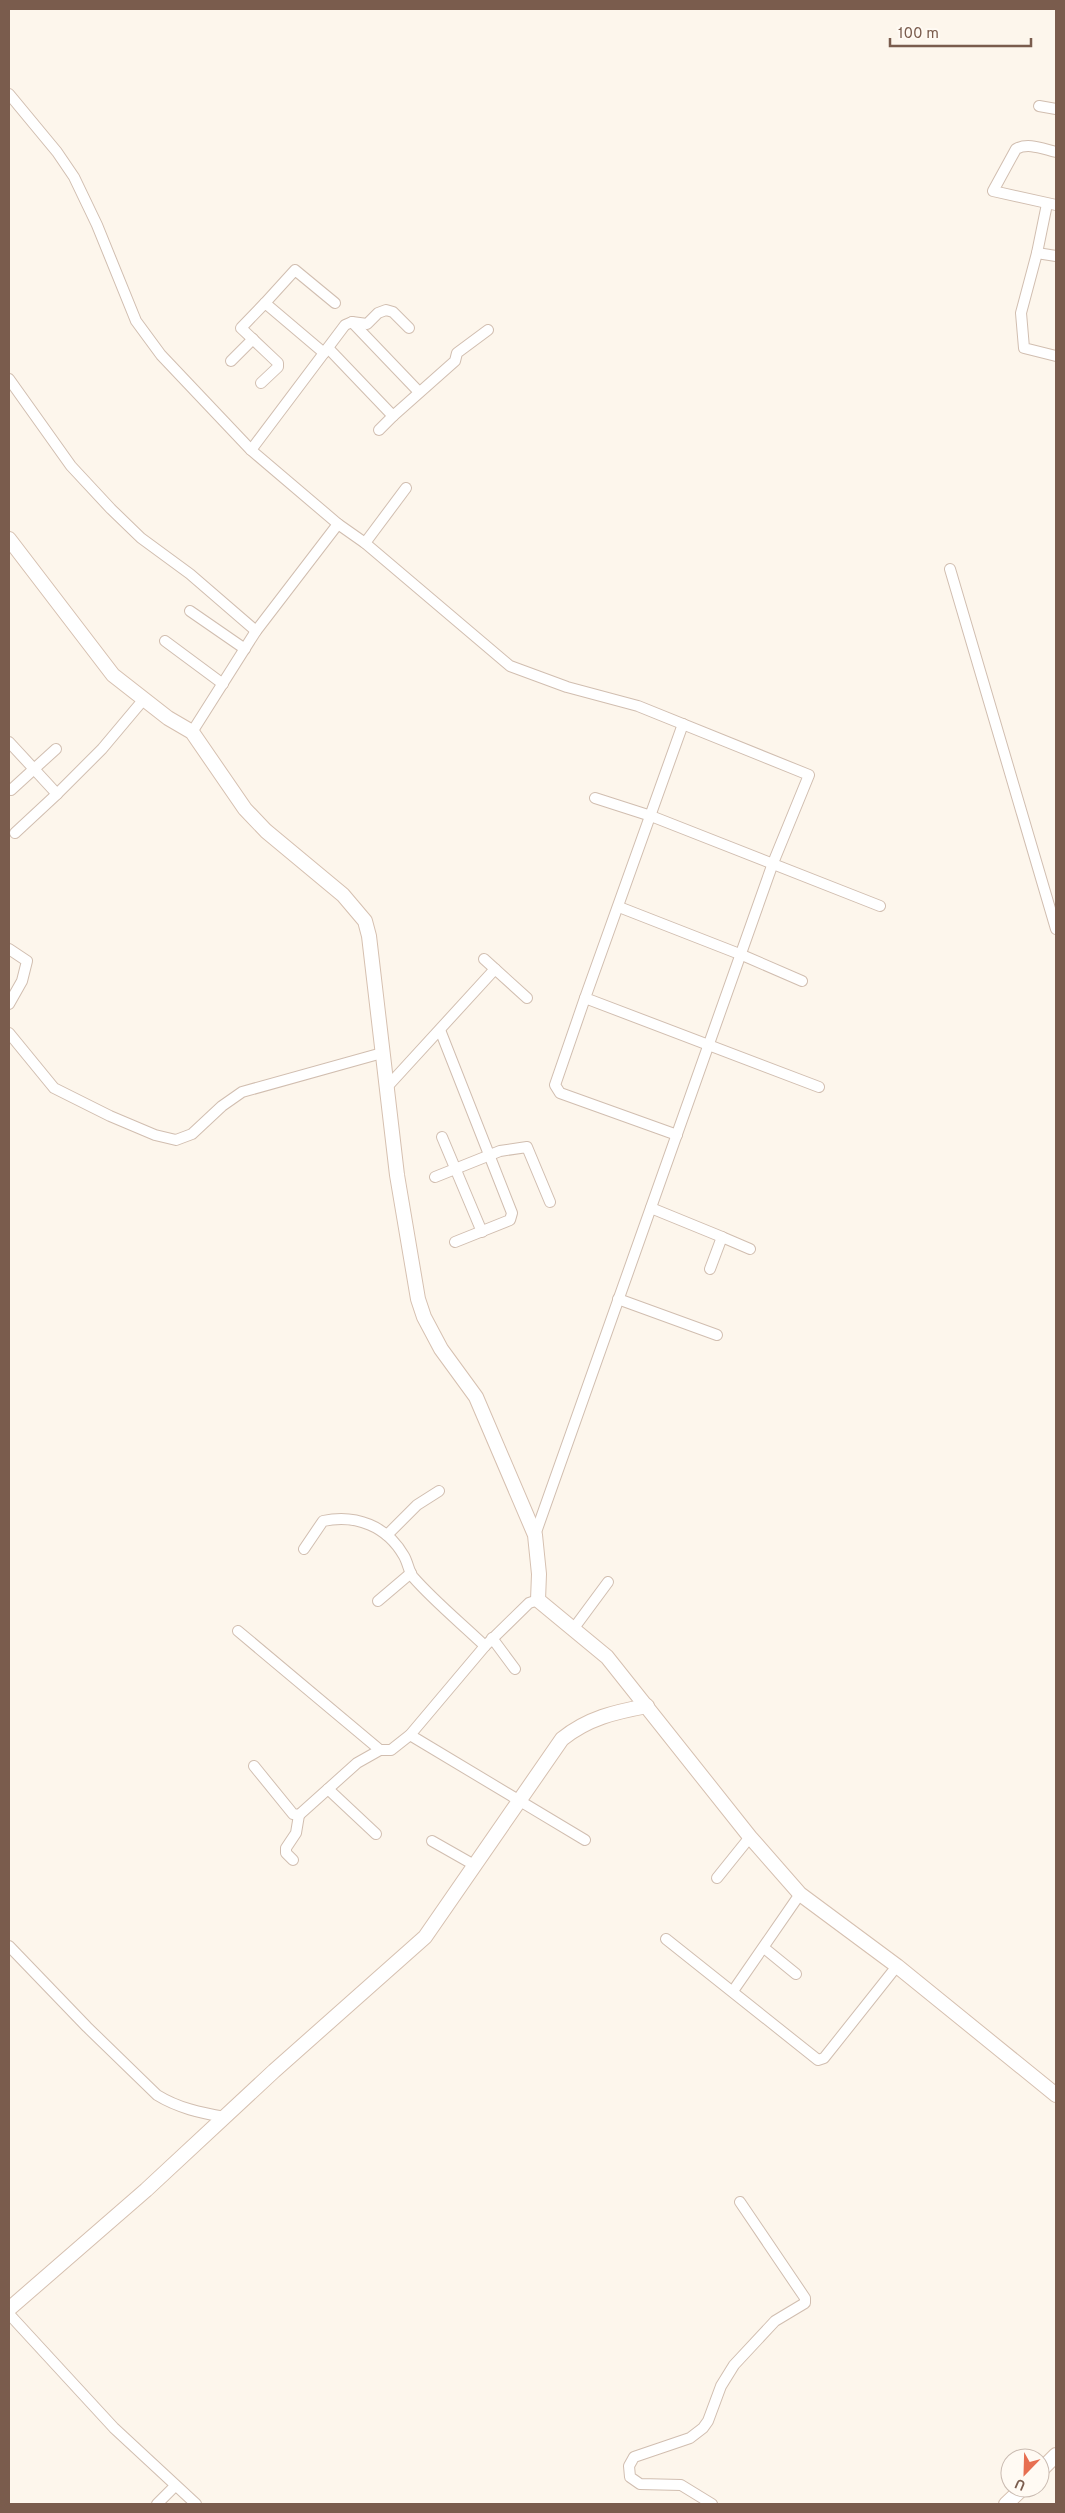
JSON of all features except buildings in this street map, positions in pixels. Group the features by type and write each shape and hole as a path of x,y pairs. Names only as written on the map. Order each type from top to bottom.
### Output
{"street":[{"path":"9,94 57,152 74,177 97,225 136,321 161,355 251,450 338,524 365,543 510,666 567,687 638,706 809,774 773,864 535,1535"},
{"path":"1039,106 1056,109"},
{"path":"1056,152 1029,146 1022,146 1016,149 994,189 995,193 1052,205 1021,313 1024,348 1056,356"},
{"path":"1037,253 1056,256"},
{"path":"261,383 278,367 278,363 241,328 295,270 335,303"},
{"path":"265,303 326,350 392,416"},
{"path":"251,450 345,325 352,322 367,324 378,313 386,310 393,312 409,328"},
{"path":"352,322 419,392"},
{"path":"379,430 392,416 455,361 457,353 488,330"},
{"path":"231,360 253,339"},
{"path":"9,379 72,466 111,509 141,538 190,574 256,632"},
{"path":"365,543 406,488"},
{"path":"192,732 256,632 338,524"},
{"path":"9,539 112,675 192,732 245,809 266,831 343,896 365,921 369,936 404,1226 418,1299 424,1317 441,1349 476,1397 535,1535 539,1574 538,1600"},
{"path":"950,569 1056,929"},
{"path":"190,611 245,649"},
{"path":"165,642 223,684"},
{"path":"15,833 102,749 144,699"},
{"path":"677,1135 560,1093 556,1090 555,1086 682,724"},
{"path":"9,742 56,794"},
{"path":"11,790 56,749"},
{"path":"595,798 651,816 880,906"},
{"path":"619,907 742,955 802,981"},
{"path":"9,949 27,961 22,981 9,1004"},
{"path":"484,959 527,998"},
{"path":"387,1087 495,969"},
{"path":"585,998 819,1087"},
{"path":"440,1030 512,1213 510,1220 455,1242"},
{"path":"9,1033 54,1088 110,1116 155,1135 176,1140 192,1134 222,1106 242,1092 338,1063 382,1053"},
{"path":"442,1137 482,1232"},
{"path":"435,1177 489,1154 513,1148 530,1148 550,1202"},
{"path":"651,1208 750,1249"},
{"path":"710,1269 722,1237"},
{"path":"618,1299 717,1335"},
{"path":"387,1535 417,1505 438,1491"},
{"path":"304,1549 321,1524 327,1520 346,1518 367,1522 387,1535 404,1555 411,1573 489,1642 515,1669"},
{"path":"378,1601 411,1573"},
{"path":"574,1628 608,1582"},
{"path":"538,1600 607,1657 648,1706 750,1837 800,1894 897,1966 1056,2095"},
{"path":"293,1860 286,1852 286,1848 296,1832 298,1816 358,1763 380,1750 391,1750 410,1734 489,1642 529,1602 538,1600"},
{"path":"238,1631 380,1750"},
{"path":"9,2310 425,1937 476,1866 553,1750 572,1731 607,1714 648,1706"},
{"path":"410,1734 585,1840"},
{"path":"254,1766 293,1814 298,1816"},
{"path":"328,1789 376,1834"},
{"path":"717,1878 750,1837"},
{"path":"432,1841 476,1866"},
{"path":"733,1990 800,1894"},
{"path":"666,1939 733,1990 815,2058 822,2059 897,1966"},
{"path":"9,1946 87,2027 157,2095 170,2104 203,2114 225,2117"},
{"path":"764,1948 796,1974"},
{"path":"712,2504 682,2485 637,2483 630,2477 628,2470 634,2457 690,2438 702,2428 708,2421 721,2386 734,2365 775,2322 805,2303 805,2298 740,2202"},
{"path":"9,2314 114,2428 196,2504"},
{"path":"157,2504 176,2486"}]}
